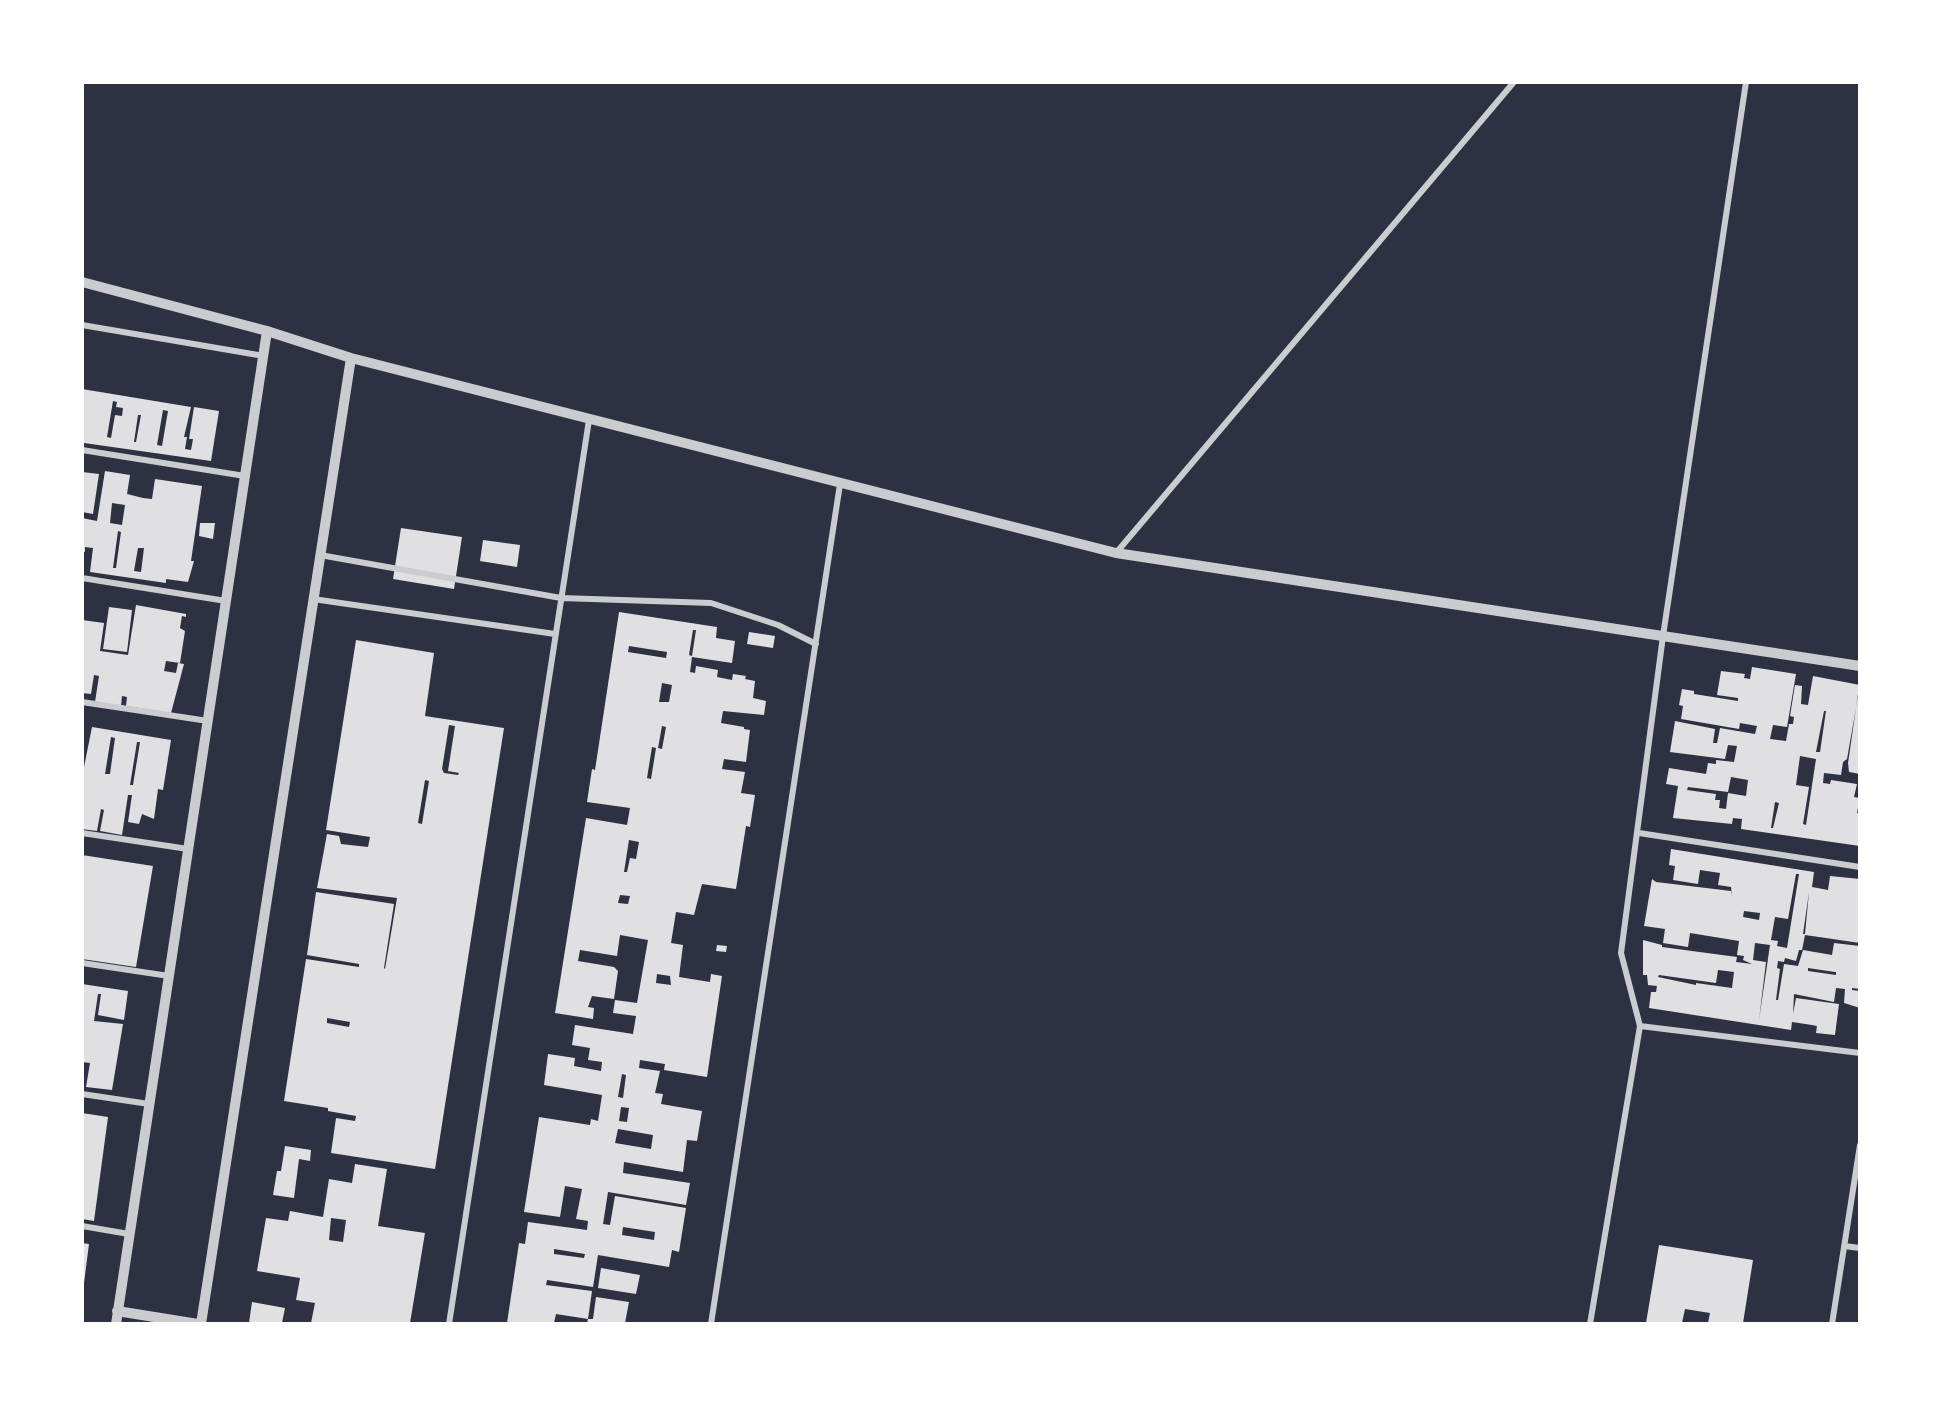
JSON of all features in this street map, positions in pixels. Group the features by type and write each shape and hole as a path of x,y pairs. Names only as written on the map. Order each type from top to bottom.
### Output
{"street":[{"path":"1116,553 1514,82"},
{"path":"1590,1323 1640,1026 1621,953 1639,833 1663,636 1746,82"},
{"path":"82,282 267,331 351,358 1116,553 1860,666"},
{"path":"82,325 264,356"},
{"path":"116,1323 267,331"},
{"path":"117,1311 199,1323 351,358"},
{"path":"449,1323 589,420"},
{"path":"82,450 245,476"},
{"path":"711,1323 840,484"},
{"path":"320,555 561,598 711,603 778,625 816,644"},
{"path":"82,578 226,601"},
{"path":"313,599 555,634"},
{"path":"82,702 208,721"},
{"path":"82,833 188,849"},
{"path":"1639,833 1860,867"},
{"path":"82,963 169,976"},
{"path":"1640,1026 1860,1053"},
{"path":"82,1094 149,1104"},
{"path":"1832,1323 1860,1145"},
{"path":"82,1226 129,1234"},
{"path":"1844,1246 1860,1248"}],"building":[{"path":"82,389 191,407 184,437 187,437 185,449 191,450 193,439 189,439 194,407 219,411 211,461 84,443","holes":["113,401 117,402 116,407 123,408 122,416 115,415 111,438 107,437","163,410 168,411 162,446 157,445","138,415 141,415 136,442 134,442"]},
{"path":"105,471 130,475 127,494 143,498 152,499 155,479 202,486 191,561 194,561 188,582 166,579 166,583 90,572 93,548 85,547 85,552 82,551 82,518 97,521","holes":["112,503 125,505 122,525 110,523","118,531 121,532 116,568 113,568","138,548 144,548 141,572 134,571"]},
{"path":"82,472 99,474 93,514 82,512"},
{"path":"200,523 215,523 213,539 199,536"},
{"path":"401,528 462,537 454,589 393,579"},
{"path":"483,540 520,545 517,567 480,561"},
{"path":"136,605 186,614 186,617 182,616 180,628 185,631 180,663 166,661 164,671 176,673 178,663 184,664 171,713 126,706 127,697 122,696 121,706 95,702 99,676 94,675 91,694 82,693 82,620 104,623 100,651 128,655"},
{"path":"109,607 132,610 127,652 103,649"},
{"path":"619,612 717,627 716,638 735,641 732,663 692,657 690,672 695,673 696,666 718,670 717,677 732,680 733,674 746,676 745,679 755,681 753,698 766,701 764,715 723,711 721,723 750,730 746,762 724,759 722,769 745,772 741,793 755,795 750,827 746,826 736,889 702,884 694,915 676,912 671,943 683,945 679,977 710,982 711,974 722,976 707,1077 664,1070 665,1064 640,1060 639,1068 660,1071 655,1093 663,1094 661,1104 702,1111 697,1141 687,1140 683,1172 624,1162 623,1173 690,1183 686,1205 608,1192 603,1224 610,1225 615,1196 686,1208 679,1252 672,1250 669,1267 598,1255 593,1287 547,1280 546,1285 592,1291 588,1319 556,1314 554,1323 507,1323 519,1243 525,1244 528,1222 587,1230 588,1221 576,1219 582,1189 565,1186 560,1217 524,1212 539,1117 590,1125 591,1119 598,1121 602,1095 544,1085 548,1054 575,1058 574,1066 601,1071 602,1062 588,1060 590,1048 572,1045 575,1025 633,1034 636,1016 613,1013 615,1000 637,1003 648,940 620,935 617,956 580,950 578,961 614,967 618,971 614,999 592,996 588,1007 594,1008 593,1019 555,1013 586,818 627,825 630,808 587,802 592,769 595,770","holes":["693,630 696,630 692,656 689,655","629,646 667,652 666,658 628,652","662,683 672,685 669,702 659,702","662,726 666,727 662,749 658,748","652,747 656,748 651,779 647,778","629,840 639,842 636,859 630,858 627,872 624,872","620,895 630,896 628,904 618,903","657,974 670,976 671,985 656,983","622,1074 626,1075 623,1098 618,1097","621,1107 629,1108 627,1122 619,1121","618,1129 653,1135 651,1149 615,1143","623,1227 655,1232 654,1240 622,1235","554,1249 585,1254 584,1258 554,1254"]},
{"path":"749,632 775,636 773,648 747,644"},
{"path":"356,640 434,653 425,716 504,728 435,1169 331,1153 336,1118 355,1121 356,1116 328,1111 328,1108 284,1101 306,959 359,967 359,964 307,955 316,892 394,904 385,969 397,898 317,888 327,834 339,836 341,844 368,847 370,837 326,830","holes":["449,725 455,726 448,771 459,773 458,775 444,773 442,769","425,780 429,781 422,824 418,823","327,1018 350,1022 349,1027 327,1023"]},
{"path":"1752,667 1796,674 1787,727 1773,725 1770,739 1786,741 1789,724 1793,724 1794,717 1790,716 1795,685 1802,686 1801,704 1808,705 1813,676 1860,685 1847,759 1843,762 1841,775 1824,773 1823,783 1830,784 1831,780 1857,784 1854,797 1860,798 1857,813 1860,813 1860,846 1741,829 1742,819 1733,818 1732,824 1673,818 1678,786 1666,784 1669,768 1706,774 1708,763 1716,764 1716,760 1734,762 1737,746 1728,745 1725,759 1670,752 1675,721 1715,729 1713,743 1717,743 1720,728 1755,734 1757,726 1740,723 1739,729 1681,719 1683,706 1679,705 1682,689 1694,691 1694,694 1738,701 1738,698 1717,695 1721,671 1745,674 1744,678 1750,679","holes":["1824,711 1826,711 1820,752 1816,752","1800,756 1816,759 1806,825 1803,824 1809,787 1796,785","1731,777 1748,780 1746,796 1728,793 1726,809 1719,808 1720,800 1715,800 1716,794 1687,790 1688,787 1728,792","1775,802 1779,803 1773,828 1771,828"]},
{"path":"1858,694 1860,694 1860,774 1849,772 1848,763"},
{"path":"92,727 171,740 163,790 158,789 154,819 142,814 139,824 128,822 132,795 128,795 122,835 100,831 104,810 101,809 97,831 82,829 82,777","holes":["111,737 115,738 110,774 105,774","137,742 140,742 133,785 130,785"]},
{"path":"1671,849 1814,872 1812,887 1828,890 1830,876 1860,879 1860,943 1805,935 1802,950 1799,950 1796,961 1785,958 1784,962 1778,961 1777,968 1780,969 1776,1000 1778,1000 1784,964 1798,966 1803,950 1832,955 1834,943 1860,946 1860,989 1852,988 1852,990 1860,991 1860,1008 1844,1003 1845,989 1836,988 1834,1002 1794,994 1793,1014 1796,998 1839,1004 1835,1035 1816,1033 1817,1026 1792,1022 1791,1030 1649,1008 1651,992 1656,992 1657,986 1648,985 1647,975 1643,975 1643,940 1662,945 1662,947 1737,957 1736,962 1752,964 1743,960 1744,956 1737,955 1739,941 1690,933 1688,947 1663,943 1665,929 1644,926 1652,879 1656,882 1731,891 1732,896 1731,887 1718,885 1720,873 1700,870 1698,884 1673,880 1675,866 1669,865","holes":["1796,874 1799,874 1787,948 1777,946 1778,941 1771,940 1775,917 1788,919","1809,892 1805,934 1803,934","1744,911 1760,913 1759,920 1743,917","1755,943 1770,945 1759,1020 1766,962 1753,960","1808,968 1836,972 1836,975 1808,971","1718,970 1734,972 1732,988 1696,983 1696,985 1658,977 1659,975 1716,983"]},
{"path":"82,855 153,866 136,967 82,959"},
{"path":"717,945 727,946 726,952 716,951"},
{"path":"82,984 128,991 124,1020 98,1015 101,994 98,994 94,1021 123,1024 112,1090 86,1087 90,1063 82,1062"},
{"path":"82,1113 108,1117 94,1221 82,1219"},
{"path":"285,1146 311,1150 310,1161 299,1159 294,1198 273,1195 277,1171 281,1171"},
{"path":"355,1164 387,1169 378,1226 425,1233 410,1323 311,1323 315,1303 296,1300 300,1278 257,1271 266,1218 288,1221 290,1211 323,1217 329,1179 352,1183","holes":["331,1218 346,1220 343,1242 329,1240"]},
{"path":"82,1243 89,1244 84,1283 82,1283"},
{"path":"1659,1245 1753,1260 1743,1323 1708,1323 1710,1313 1685,1309 1682,1323 1646,1323"},
{"path":"601,1268 640,1275 636,1294 598,1288"},
{"path":"596,1297 629,1302 625,1323 587,1323 588,1319 593,1319"},
{"path":"252,1302 285,1308 282,1323 249,1323"}]}
